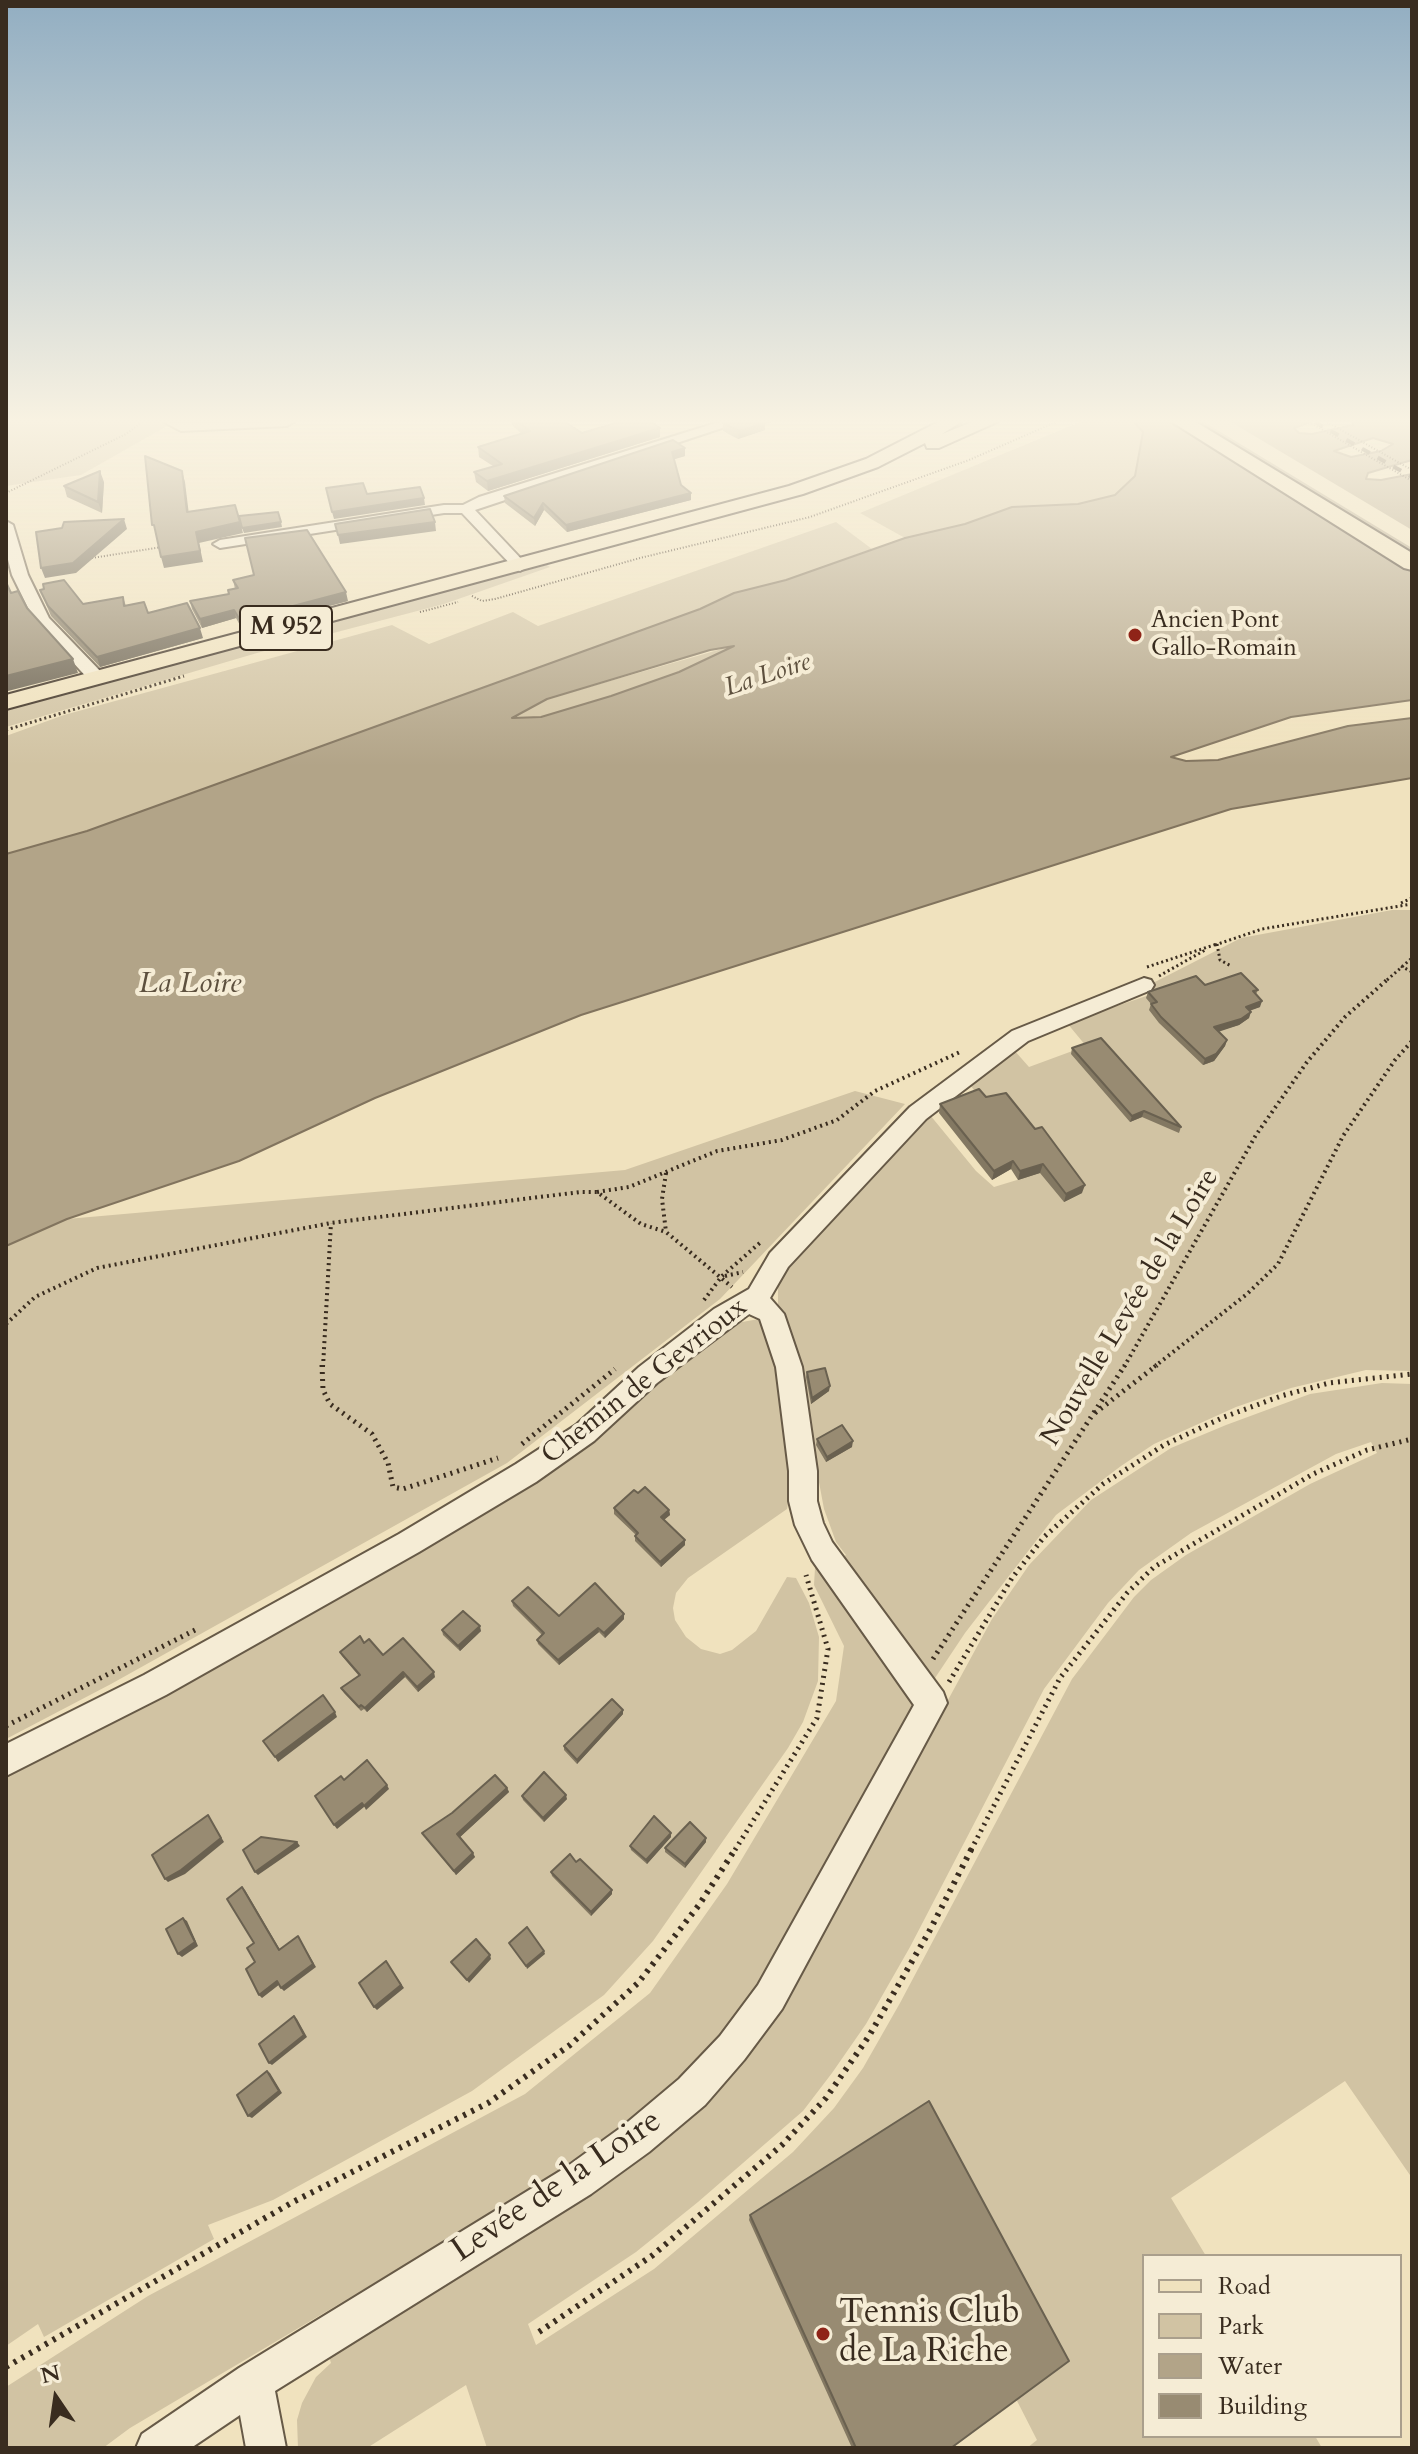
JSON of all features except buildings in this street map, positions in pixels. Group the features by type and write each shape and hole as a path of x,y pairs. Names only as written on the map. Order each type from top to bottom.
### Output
{"highway":[{"path":"1369,537 1412,563"}],"main road":[{"name":"M 952","path":"6,702 627,537"}],"street":[{"path":"9,537 20,575 42,620 97,678"},
{"path":"220,544 268,537"},
{"path":"492,537 520,566"},
{"name":"Chemin de Gevrioux","path":"6,1760 155,1685 409,1543 526,1473 585,1433 648,1375 723,1316 762,1290 770,1270 879,1151 940,1095 1020,1036 1144,985"},
{"path":"746,1303 763,1306 771,1314 789,1367 803,1471 803,1501 809,1525 830,1563 932,1703"},
{"name":"Levée de la Loire","path":"156,2448 253,2382 578,2181 636,2139 692,2092 732,2048 770,1997 932,1703"},
{"path":"253,2382 266,2448"}],"path":[{"path":"472,596 482,601 495,599 729,537"},
{"path":"82,559 170,546"},
{"path":"414,614 460,601"},
{"path":"6,730 190,674"},
{"path":"1144,985 1217,944 1262,929 1412,901"},
{"path":"1217,944 1220,960 1231,966"},
{"name":"Nouvelle Levée de la Loire","path":"932,1703 927,1668 1141,1340 1256,1135 1307,1062 1345,1017 1412,958"},
{"path":"1401,966 1412,972"},
{"path":"1093,1415 1247,1294 1278,1264 1343,1136 1395,1060 1412,1041"},
{"path":"6,1324 35,1297 97,1268 331,1223 629,1187 717,1151 782,1140 837,1120 875,1091 971,1048"},
{"path":"666,1173 662,1199 666,1232"},
{"path":"597,1192 641,1224 666,1232 722,1276 746,1303"},
{"path":"331,1223 329,1290 322,1340 323,1390 330,1404 372,1434 388,1463 393,1487 403,1489 509,1455 466,1477"},
{"path":"701,1303 722,1276"},
{"path":"516,1449 618,1367"},
{"path":"932,1703 946,1687 1012,1578 1044,1537 1103,1484 1164,1445 1224,1417 1281,1396 1329,1383 1412,1374"},
{"path":"539,2332 653,2255 782,2145 826,2098 869,2036 930,1930 1060,1678 1127,1593 1154,1567 1313,1474 1367,1450 1412,1439"},
{"path":"6,2367 293,2202 488,2103 570,2045 638,1983 699,1905 817,1718 828,1649 803,1566 801,1544 809,1525"},
{"path":"6,1726 197,1629"}],"green space":[{"path":"794,537 855,537 872,549 786,580 734,593 700,609 87,831 6,854 6,736 64,715 392,625 429,644 513,612 538,626"},
{"path":"547,565 550,567 444,604 257,653 6,727 6,707"},
{"path":"739,644 679,672 611,696 541,717 511,718 547,699"},
{"path":"1392,910 1412,910 1412,1371 1366,1370 1291,1388 1236,1407 1154,1444 1056,1515 965,1633 933,1681 843,1557 846,1555 836,1542 824,1509 805,1407 778,1310 778,1284 788,1263 894,1149 909,1140 930,1115 976,1171 994,1187 1040,1173 970,1085 1014,1050 1029,1067 1086,1046 1067,1023 1155,993 1149,985 1241,938"},
{"path":"855,1091 905,1104 720,1299 507,1463 111,1684 6,1739 6,1246 67,1219 625,1170"},
{"path":"759,1319 766,1326 776,1352 793,1481 787,1509 688,1578 676,1593 673,1608 675,1620 686,1637 701,1649 720,1654 732,1650 756,1631 787,1577 796,1578 809,1603 819,1637 818,1681 803,1722 788,1748 653,1941 604,1995 472,2091 273,2200 208,2225 214,2239 44,2337 38,2324 6,2346 6,1771 510,1494 725,1325"},
{"path":"1382,1383 1412,1384 1412,2178 1345,2081 1171,2198 1205,2254 1142,2254 1142,2438 1316,2438 1322,2448 1027,2448 1037,2440 1014,2395 852,2448 487,2448 466,2385 367,2448 298,2448 297,2420 302,2403 316,2377 331,2363 328,2353 619,2167 854,1873 992,1619 1029,1565 1091,1500 1171,1448 1310,1394","holes":["1371,1442 1377,1453 1310,1484 1186,1555 1151,1580 1134,1597 1072,1679 900,2003 863,2068 834,2108 793,2152 654,2269 536,2345 528,2324 636,2252 803,2111 866,2024 910,1947 1044,1689 1108,1603 1139,1570 1191,1533 1336,1454"]},
{"path":"815,1568 823,1568 912,1697 914,1708 776,1959 716,2041 644,2112 555,2176 130,2428 103,2448 6,2448 6,2387 148,2296 525,2094 650,1993 727,1884 836,1701 844,1646 814,1585"}],"water":[{"name":"La Loire","path":"1412,537 1412,700 1291,717 1171,757 1186,761 1218,760 1348,726 1412,718 1412,778 1231,809 581,1015 375,1098 239,1161 67,1219 6,1246 6,854 87,831 700,609 734,593 786,580 905,538","holes":["734,646 679,672 541,717 512,718 547,699 710,650"]}],"pier":[{"path":"1393,537 1412,537 1412,548"}],"place":[{"name":"Ancien Pont Gallo-Romain","path":"1135,635"},
{"name":"Tennis Club de La Riche","path":"823,2334"}]}
